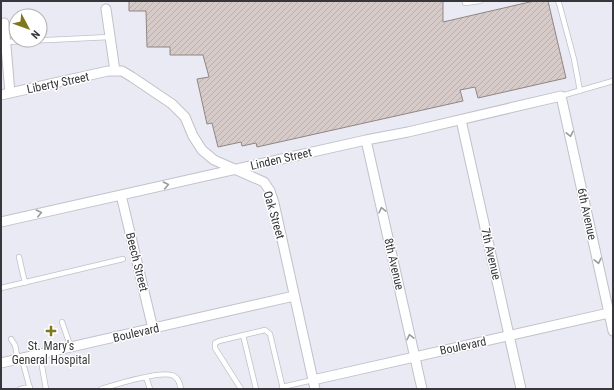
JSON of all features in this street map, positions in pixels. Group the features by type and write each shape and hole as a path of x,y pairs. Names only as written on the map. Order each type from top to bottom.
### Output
{"street":[{"path":"106,9 115,71"},
{"path":"4,23 6,42 5,94"},
{"name":"Liberty Street","path":"5,94 108,71 115,71"},
{"name":"Oak Street","path":"115,71 122,71 132,76 172,104 185,117 193,136 202,150 214,160 264,182 270,191 315,389"},
{"name":"Linden Street","path":"1,222 366,140 408,132 561,96"},
{"name":"6th Avenue","path":"561,96 611,313 613,331"},
{"name":"7th Avenue","path":"461,120 521,389"},
{"name":"8th Avenue","path":"366,140 422,389"},
{"name":"Beech Street","path":"121,195 153,329"},
{"name":"Boulevard","path":"1,363 72,348 294,296"},
{"name":"Boulevard","path":"313,380 611,313"}],"lane":[{"path":"465,3 480,1"},
{"path":"558,1 560,3 574,59 580,91"},
{"path":"6,42 110,37"},
{"path":"561,96 613,81"},
{"path":"19,257 25,283"},
{"path":"1,288 124,259"},
{"path":"62,322 72,348"},
{"path":"241,389 215,348 215,343 265,330 270,334 283,388 313,380"},
{"path":"243,335 256,389"},
{"path":"11,339 15,345 30,388 20,389"},
{"path":"40,355 46,389"},
{"path":"101,389 146,377 164,374 173,375 178,379 181,389"},
{"path":"146,377 150,389"}],"building":[{"path":"129,1 443,1 443,22 534,1 548,1 566,78 478,98 475,87 460,90 463,101 257,147 256,143 242,146 241,142 218,147 212,123 207,124 197,79 209,77 203,55 170,55 170,47 147,47 146,11 129,11"}],"place":[{"name":"St. Mary's General Hospital","path":"51,331"}]}
